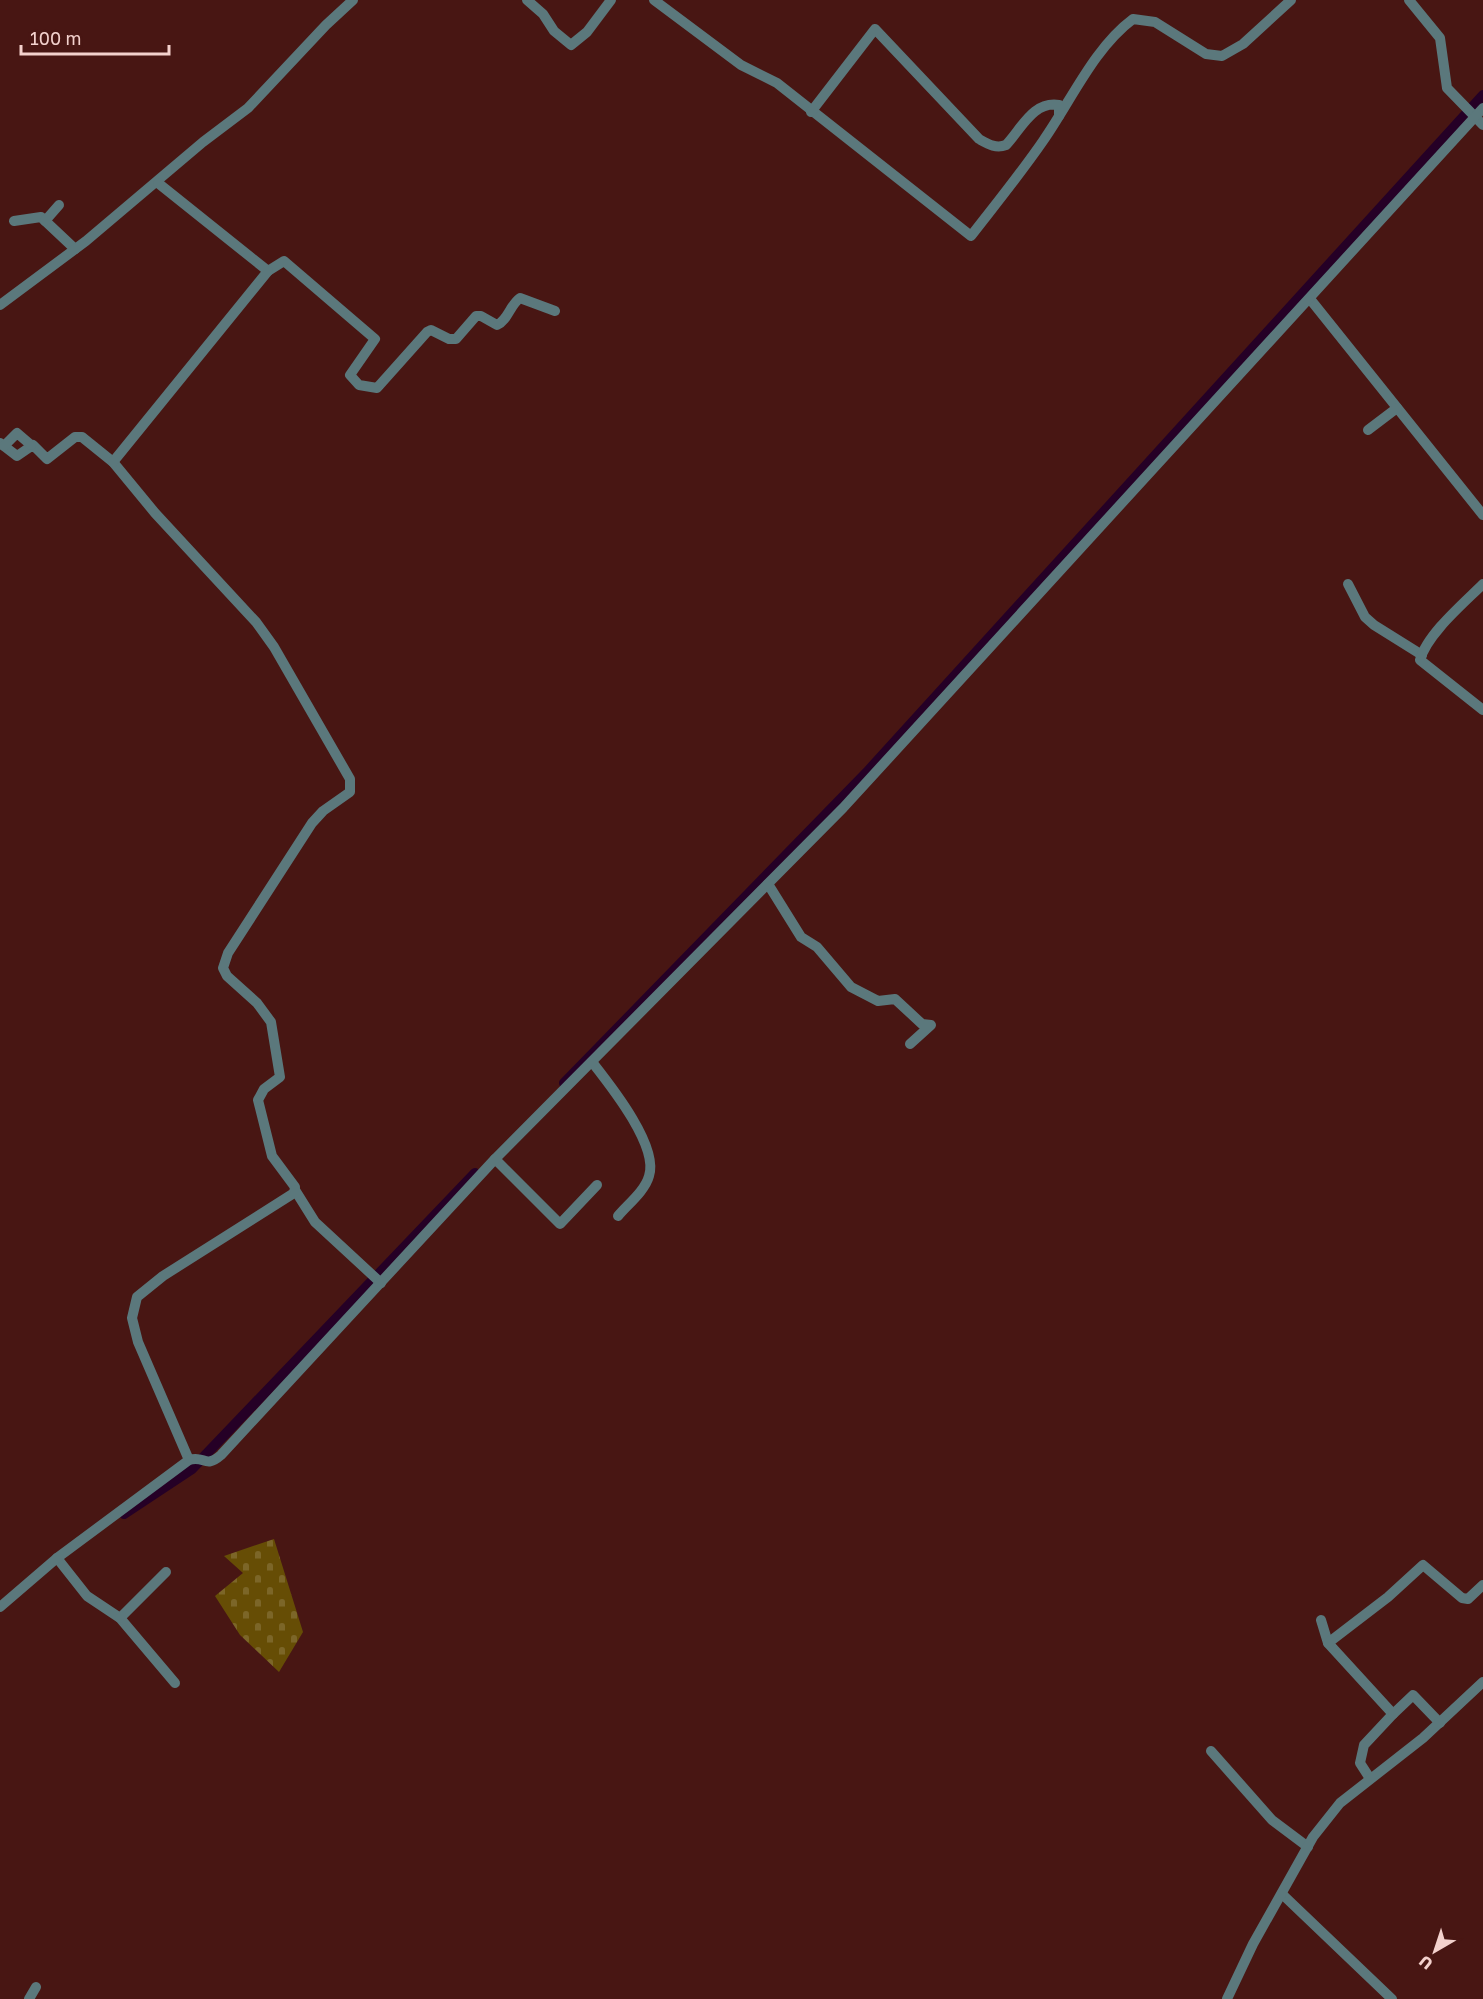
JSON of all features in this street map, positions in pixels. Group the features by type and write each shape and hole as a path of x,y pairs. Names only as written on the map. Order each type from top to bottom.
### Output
{"street":[{"path":"0,305 75,249 158,183 203,142 248,108 326,25 353,0"},
{"path":"527,0 543,14 554,31 571,45 587,33 611,0"},
{"path":"654,0 741,65 777,83 971,236 1121,28 1133,19 1155,22 1206,54 1222,56 1243,44 1292,0"},
{"path":"1409,0 1440,38 1445,85 1477,119"},
{"path":"811,112 875,29 979,139 988,145 1001,147 1006,145 1032,113 1043,105 1059,105 1059,117"},
{"path":"0,1607 198,1460 221,1455 376,1279 843,808 1477,119 1483,108"},
{"path":"158,183 268,272"},
{"path":"45,221 59,205"},
{"path":"14,221 35,217 45,221 75,249"},
{"path":"113,462 268,272 284,261 375,339 350,375 359,385 377,388 431,330 449,339 456,339 476,316 481,316 497,326 514,302 520,298 555,311"},
{"path":"1310,299 1483,515"},
{"path":"1368,430 1397,408"},
{"path":"31,446 17,456 2,444 17,433 47,459 75,437 82,438 113,462 155,513 256,622 274,647 350,779 350,792 319,815 300,839 228,953 222,968 227,976 257,1003 272,1022 280,1074 279,1078 264,1089 258,1100 272,1156 315,1222 376,1279"},
{"path":"1348,584 1365,617 1422,655"},
{"path":"1483,584 1444,624 1420,660 1483,710"},
{"path":"768,884 801,937 817,947 851,987 878,1001 895,999 922,1024 931,1025 910,1044"},
{"path":"592,1062 647,1146 649,1177 618,1216"},
{"path":"495,1159 560,1224 597,1185"},
{"path":"198,1460 138,1342 132,1318 137,1297 163,1276 286,1200 295,1190"},
{"path":"59,1561 87,1596 120,1618 175,1683"},
{"path":"1328,1643 1388,1597 1423,1565 1462,1598 1468,1599 1483,1585"},
{"path":"120,1618 166,1572"},
{"path":"1321,1620 1328,1643 1394,1714"},
{"path":"1227,1999 1253,1944 1308,1847 1340,1803 1369,1777 1389,1765 1440,1723 1483,1682"},
{"path":"1369,1777 1360,1763 1364,1745 1413,1695 1440,1723"},
{"path":"1211,1751 1272,1820 1308,1847"},
{"path":"1282,1894 1392,1999"},
{"path":"29,1999 36,1987"}],"green space":[{"path":"274,1539 303,1632 279,1672 240,1635 215,1596 243,1573 224,1556"}],"waterway":[{"path":"564,1083 867,772 1483,95"},
{"path":"124,1514 192,1469 475,1173"}]}
